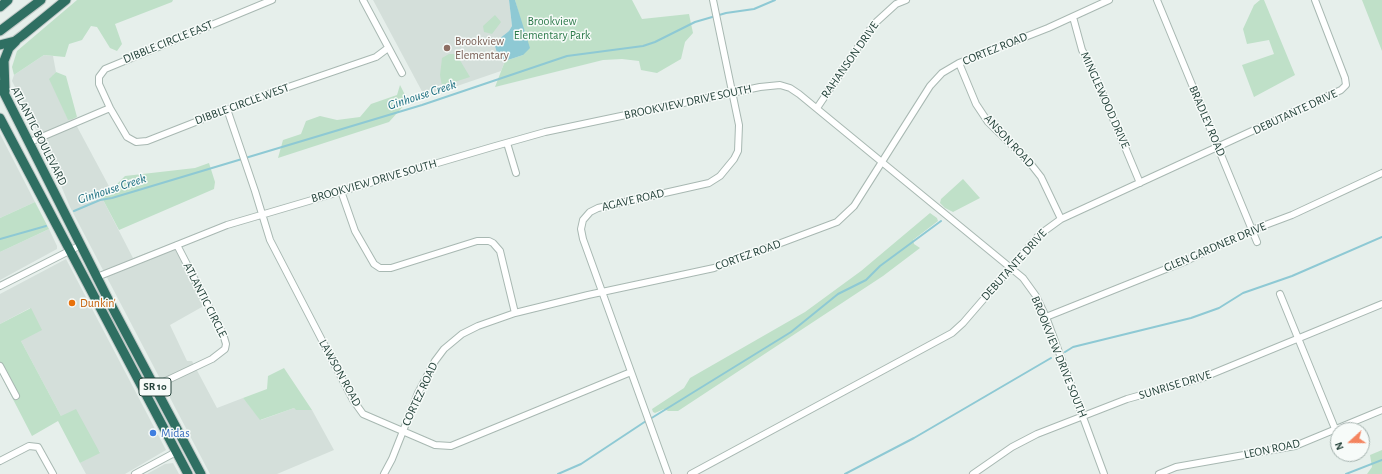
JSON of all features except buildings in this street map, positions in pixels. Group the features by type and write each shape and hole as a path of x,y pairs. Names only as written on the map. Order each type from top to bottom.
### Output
{"highway":[{"path":"0,6 8,0"},
{"path":"0,30 41,0"},
{"path":"0,45 15,41 66,0"},
{"path":"5,94 3,70 6,54 9,48 23,35"},
{"name":"ATLANTIC BOULEVARD","path":"0,85 97,277 201,474"},
{"name":"SR 10","path":"0,118 188,474"},
{"path":"136,375 144,379 150,388 155,386"}],"street":[{"name":"DIBBLE CIRCLE EAST","path":"110,108 99,84 99,77 105,69 272,0"},
{"path":"363,0 402,73"},
{"name":"AGAVE ROAD","path":"668,474 583,239 581,229 583,220 590,212 598,208 709,183 720,176 728,167 738,151 739,125 713,0"},
{"name":"RAHANSON DRIVE","path":"817,108 873,25 896,4 906,0"},
{"name":"CORTEZ ROAD","path":"384,474 392,459 425,379 435,361 444,349 462,334 478,326 515,313 714,268 837,222 848,213 883,162 937,77 958,63 1073,17 1109,0"},
{"name":"BRADLEY ROAD","path":"1157,0 1257,242"},
{"name":"DEBUTANTE DRIVE","path":"691,474 952,333 963,323 1039,235 1061,218 1218,148 1341,90 1346,85 1345,78 1315,0"},
{"name":"MINGLEWOOD DRIVE","path":"1073,17 1082,50 1092,66 1140,183"},
{"name":"DIBBLE CIRCLE WEST","path":"110,108 127,137 131,140 141,142 227,109 376,57 388,48"},
{"name":"ANSON ROAD","path":"958,63 976,104 988,122 1030,163 1041,177 1061,218"},
{"name":"BROOKVIEW DRIVE SOUTH","path":"97,277 227,225 506,143 560,129 733,92 775,85 790,88 817,108 1023,278 1036,296 1046,317 1104,474"},
{"path":"30,142 110,108"},
{"name":"LAWSON ROAD","path":"227,109 270,240 359,409 369,418 435,445 451,446 631,372"},
{"path":"506,143 516,173"},
{"name":"GLEN GARDNER DRIVE","path":"1046,317 1186,261 1252,230 1292,215 1382,173"},
{"path":"341,191 354,232 374,264 380,268 391,268 478,241 489,241 493,243 500,251 515,313"},
{"path":"0,286 81,245"},
{"name":"ATLANTIC CIRCLE","path":"155,386 212,359 225,349 226,344 223,334 177,245"},
{"path":"1280,294 1332,422"},
{"name":"SUNRISE DRIVE","path":"973,474 1012,448 1037,434 1127,399 1202,378 1382,304"},
{"path":"0,366 16,396"},
{"name":"LEON ROAD","path":"1359,422 1382,410"},
{"name":"LEON ROAD","path":"1158,474 1176,467 1296,446 1330,435"},
{"path":"0,461 33,446 38,447 53,474"},
{"path":"135,474 176,452"}],"shaded area":[{"name":"Brookview Elementary","path":"373,0 509,0 512,26 509,31 494,43 497,53 505,61 501,71 425,97"},
{"path":"44,55 53,56 56,72 50,79 68,119 73,119 111,190 100,194 133,258 178,241 209,303 170,325 187,361 192,361 217,408 243,398 261,420 294,408 297,410 312,410 334,450 277,474 210,474 70,207 44,145 12,81 14,75"},
{"path":"0,134 35,202 0,218"},
{"path":"49,229 57,249 0,280 0,252"},
{"path":"66,259 166,450 125,474 86,474 80,463 100,452 61,416 21,341 30,308 0,324 0,294"},
{"path":"173,463 179,474 147,474 165,464"}],"green space":[{"path":"77,0 173,0 172,2 115,24 122,44 117,51 110,48 97,27 91,26 82,40 69,44 65,57 44,55 14,75 12,67 17,51"},
{"name":"Brookview Elementary Park","path":"515,0 632,0 642,19 689,14 693,33 685,42 681,59 657,73 641,70 639,61 622,59 603,60 495,87 505,61 523,55 520,18"},
{"path":"1260,0 1264,0 1295,75 1254,97 1242,65 1274,54 1269,40 1247,44 1243,29 1254,5"},
{"path":"1362,0 1382,0 1382,51"},
{"path":"495,15 501,22 492,34 484,32 483,26"},
{"path":"449,54 454,54 458,57 470,77 442,86 440,75 442,58"},
{"path":"56,72 66,76 77,117 73,119 68,120 49,79"},
{"path":"400,85 408,101 389,122 278,158 283,140 301,134 306,121 320,116 337,120 360,117 371,104 397,95"},
{"path":"209,163 215,182 214,189 119,230 100,194 111,190 125,176 195,168"},
{"path":"963,179 980,198 953,212 945,208 940,203 941,199"},
{"path":"35,202 49,229 0,252 0,218"},
{"path":"930,213 937,218 938,221 913,240 914,244 920,248 883,276 678,411 668,411 664,409 655,413 653,412 652,409 684,388 690,378 805,312 861,271"},
{"path":"31,308 42,330 21,341 61,416 76,409 100,453 80,463 58,421 32,436 0,374 0,324"},
{"path":"284,368 312,410 296,410 294,408 260,420 243,398 267,389 268,376"},
{"path":"1382,450 1382,474 1367,474 1372,467 1370,455"}],"water":[{"path":"509,0 515,0 530,48 523,55 505,61 497,53 494,43 509,31 512,26"}],"waterway":[{"name":"Ginhouse Creek","path":"74,211 100,200 112,198 422,105 567,56 643,46 655,42 695,22 726,13 754,9 775,0"},
{"path":"650,419 791,332 838,294 866,280 880,266 941,221"},
{"name":"Ginhouse Creek","path":"0,239 46,226"},
{"path":"1065,352 1073,347 1191,318 1219,308 1243,293 1292,276 1382,237"},
{"path":"845,474 914,438 1051,358"},
{"path":"558,474 581,464 646,421"},
{"path":"1346,474 1382,460"}],"place":[{"name":"Brookview Elementary","path":"447,48"},
{"name":"Dunkin'","path":"72,303"},
{"name":"Midas","path":"153,433"}]}
